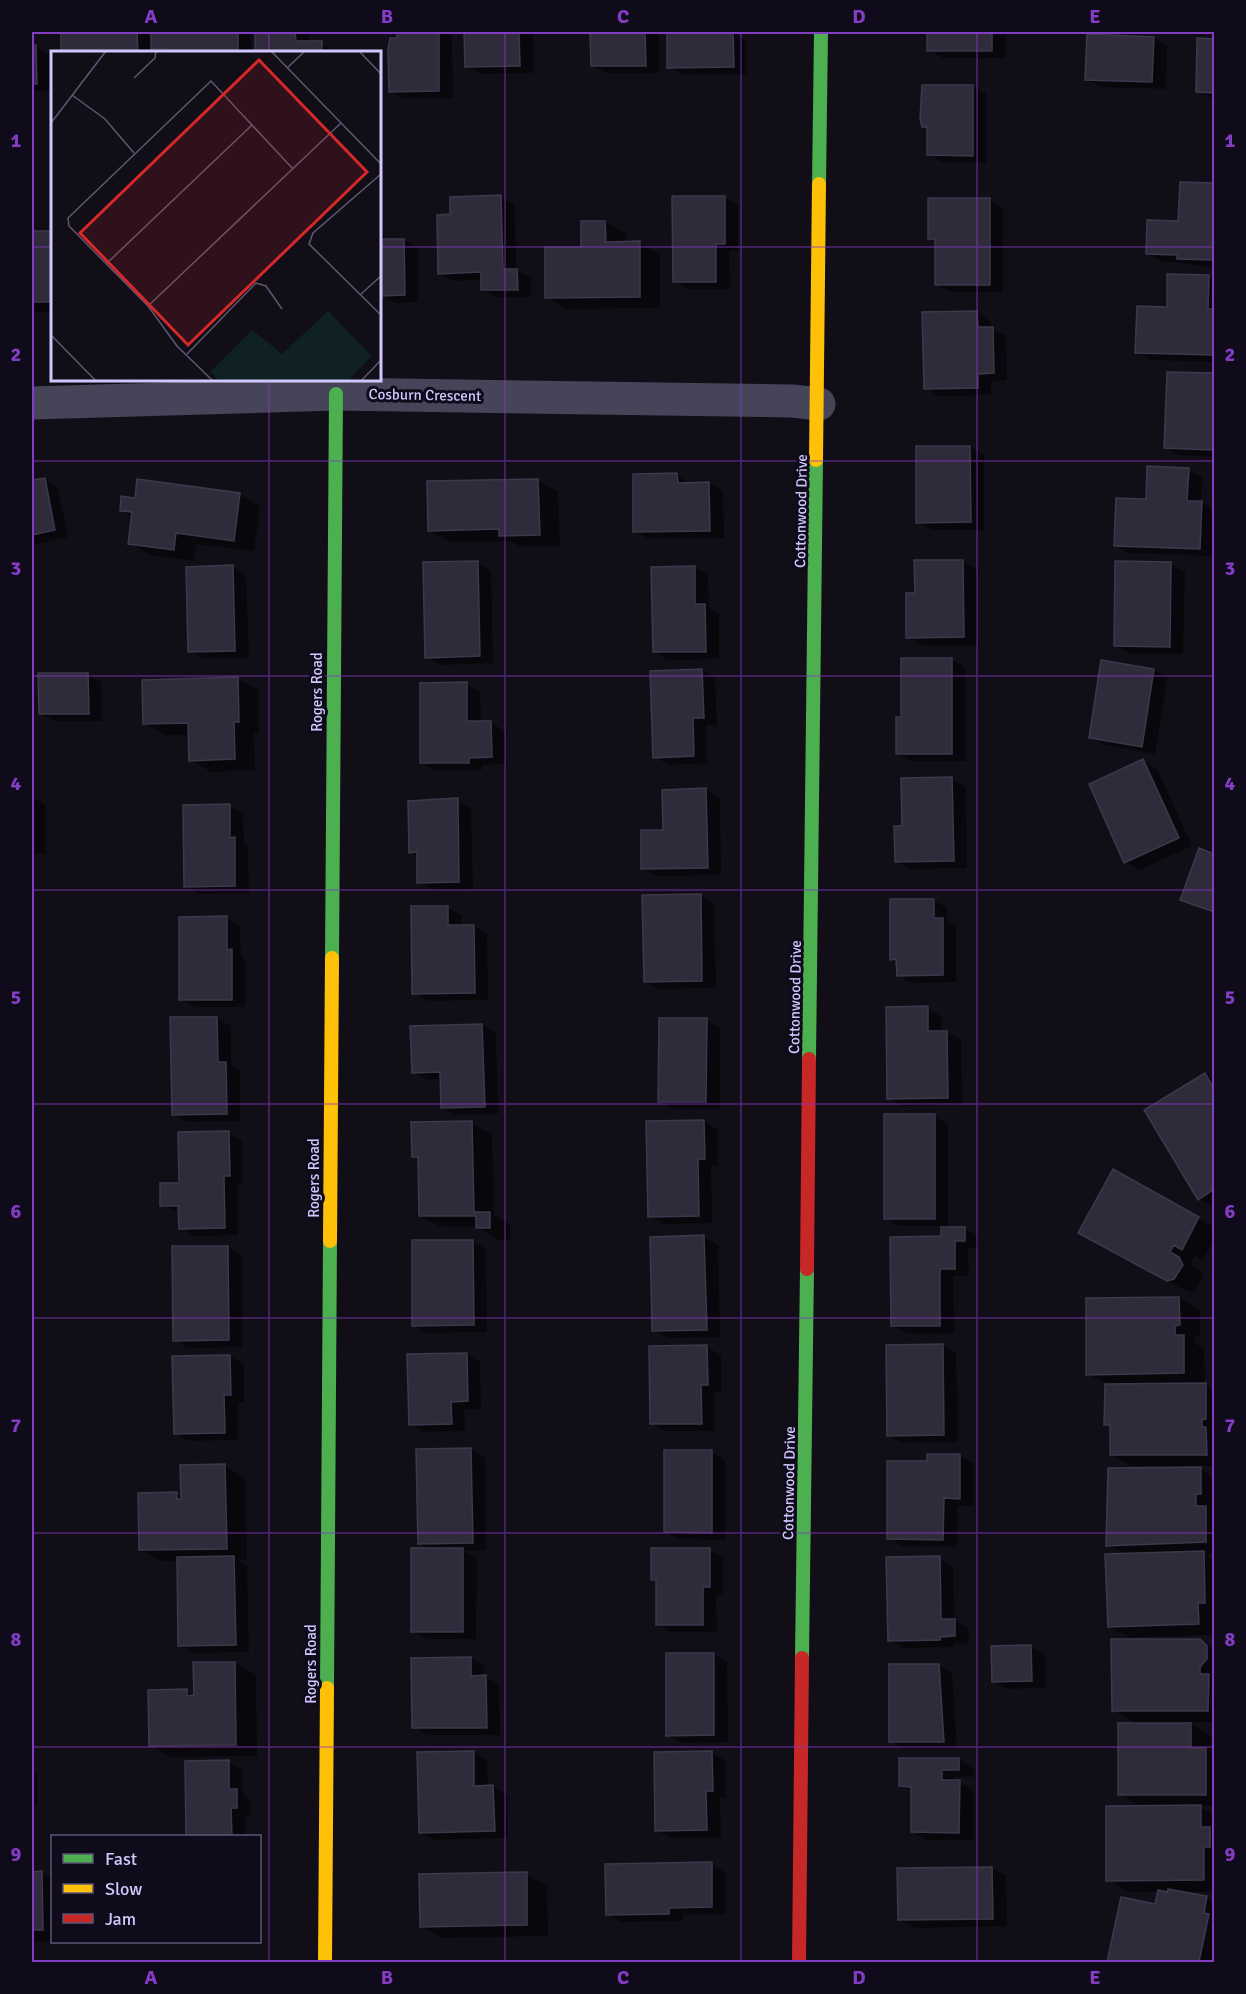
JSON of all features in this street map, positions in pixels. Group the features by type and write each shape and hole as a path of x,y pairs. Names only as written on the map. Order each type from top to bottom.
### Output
{"street":[{"name":"Cottonwood Drive","path":"799,1962 819,404 821,32"},
{"name":"Cosburn Crescent","path":"32,403 336,394 792,401 819,404"},
{"name":"Rogers Road","path":"325,1962 336,394"}],"building":[{"path":"61,32 137,32 138,51 61,51"},
{"path":"151,32 238,32 238,51 151,49"},
{"path":"255,32 295,32 296,41 322,41 322,51 255,51"},
{"path":"397,32 439,32 439,91 389,92 388,49 390,38 397,38"},
{"path":"464,32 519,32 520,66 465,67"},
{"path":"590,32 645,32 646,66 591,66"},
{"path":"667,32 733,32 734,67 667,68"},
{"path":"927,32 992,32 992,51 927,51"},
{"path":"1087,34 1154,37 1152,82 1085,80"},
{"path":"1197,38 1214,39 1214,93 1196,92"},
{"path":"32,45 36,45 37,84 32,84"},
{"path":"922,85 973,85 973,156 927,155 927,127 922,127 920,119"},
{"path":"1180,182 1214,183 1214,260 1177,259 1177,255 1146,254 1147,220 1178,221"},
{"path":"501,195 503,269 517,269 518,290 481,290 481,272 438,274 437,215 450,214 450,197"},
{"path":"672,196 725,196 725,244 716,244 716,282 673,282"},
{"path":"928,198 990,198 990,285 935,285 935,239 928,239"},
{"path":"581,221 605,221 606,242 640,241 640,297 545,298 545,247 581,247"},
{"path":"32,231 51,231 51,302 32,302"},
{"path":"381,239 404,239 405,295 381,296"},
{"path":"1167,274 1209,275 1208,309 1214,309 1214,355 1135,353 1137,306 1167,307"},
{"path":"977,311 978,327 993,327 994,373 978,374 978,388 924,389 922,312"},
{"path":"1167,372 1214,373 1213,450 1164,448"},
{"path":"916,446 970,446 971,522 916,523"},
{"path":"1147,466 1189,468 1187,501 1202,501 1200,549 1114,546 1116,498 1146,499"},
{"path":"677,473 678,483 709,482 710,531 633,532 633,474"},
{"path":"45,478 55,530 32,535 32,480"},
{"path":"137,479 240,493 234,541 176,533 174,550 128,544 132,512 120,511 121,496 135,498"},
{"path":"538,479 540,535 499,536 499,529 428,531 427,481"},
{"path":"914,560 963,560 964,637 906,638 906,593 915,593"},
{"path":"478,561 480,656 425,658 423,562"},
{"path":"1115,561 1171,562 1170,647 1114,646"},
{"path":"233,565 235,651 188,652 186,567"},
{"path":"695,566 695,604 705,604 706,652 653,652 651,567"},
{"path":"901,658 952,658 952,754 896,754 896,717 901,717"},
{"path":"1101,660 1154,669 1142,747 1089,738"},
{"path":"702,669 704,718 693,718 694,756 653,758 650,671"},
{"path":"38,673 88,673 89,714 39,714"},
{"path":"238,677 239,722 234,722 235,759 189,761 188,723 143,724 142,680"},
{"path":"467,682 467,721 491,721 492,757 469,758 469,763 420,763 420,683"},
{"path":"1143,759 1179,838 1124,863 1089,784"},
{"path":"952,777 954,861 895,862 894,826 902,826 901,778"},
{"path":"706,788 708,868 641,869 641,830 663,830 662,790"},
{"path":"458,798 459,882 417,883 417,852 409,853 408,801"},
{"path":"230,804 230,838 235,837 235,886 184,887 183,805"},
{"path":"1199,848 1214,854 1214,912 1180,900"},
{"path":"701,894 702,981 644,982 642,895"},
{"path":"890,899 934,899 934,918 943,918 943,975 897,976 896,959 890,960"},
{"path":"411,906 448,906 448,925 474,925 475,993 412,994"},
{"path":"227,916 227,950 232,949 232,1000 179,1000 179,917"},
{"path":"928,1006 928,1031 947,1031 948,1098 887,1099 886,1007"},
{"path":"170,1017 217,1017 218,1062 226,1062 227,1114 172,1115"},
{"path":"659,1018 707,1018 706,1102 658,1102"},
{"path":"482,1024 485,1107 441,1108 440,1072 412,1073 410,1026"},
{"path":"1205,1073 1214,1089 1214,1189 1198,1200 1144,1110"},
{"path":"884,1114 935,1114 935,1219 884,1219"},
{"path":"704,1120 705,1159 698,1159 699,1216 648,1217 646,1121"},
{"path":"472,1121 474,1212 490,1212 490,1228 476,1228 476,1216 419,1216 418,1157 412,1157 411,1122"},
{"path":"229,1131 230,1176 224,1176 225,1228 179,1229 178,1206 160,1206 160,1183 179,1183 178,1132"},
{"path":"1113,1169 1199,1217 1182,1250 1174,1245 1170,1252 1179,1257 1183,1265 1174,1279 1167,1281 1078,1233"},
{"path":"941,1227 965,1227 965,1241 955,1241 955,1269 940,1269 940,1326 891,1326 890,1237 941,1236"},
{"path":"704,1235 707,1330 652,1331 650,1237"},
{"path":"412,1240 473,1240 474,1325 412,1326"},
{"path":"172,1246 228,1246 229,1340 173,1341"},
{"path":"1179,1297 1180,1325 1175,1326 1175,1335 1184,1335 1184,1373 1086,1375 1086,1298"},
{"path":"943,1344 944,1435 887,1436 886,1345"},
{"path":"707,1345 708,1385 701,1385 702,1424 650,1424 649,1346"},
{"path":"467,1353 468,1401 451,1402 452,1424 409,1425 407,1354"},
{"path":"230,1355 231,1395 224,1395 225,1433 174,1434 172,1356"},
{"path":"1206,1383 1206,1419 1202,1420 1202,1427 1206,1427 1207,1455 1110,1455 1110,1425 1104,1425 1105,1384"},
{"path":"471,1448 473,1543 418,1544 416,1449"},
{"path":"664,1450 712,1450 712,1533 664,1532"},
{"path":"927,1454 960,1454 960,1499 944,1498 943,1540 887,1539 887,1461 927,1461"},
{"path":"225,1464 227,1549 139,1550 138,1493 177,1492 177,1499 181,1499 180,1465"},
{"path":"1201,1467 1201,1494 1196,1494 1196,1506 1206,1506 1206,1542 1106,1546 1108,1468"},
{"path":"411,1548 463,1548 463,1632 411,1632"},
{"path":"651,1548 710,1548 710,1587 703,1587 703,1625 656,1625 656,1580 651,1580"},
{"path":"1204,1551 1205,1603 1198,1603 1199,1624 1108,1627 1105,1554"},
{"path":"234,1556 236,1645 178,1646 177,1557"},
{"path":"940,1556 941,1619 955,1619 955,1636 940,1637 940,1640 888,1641 886,1557"},
{"path":"1111,1639 1200,1639 1207,1646 1207,1659 1200,1667 1200,1674 1209,1674 1208,1711 1112,1711"},
{"path":"1031,1645 1032,1681 992,1682 991,1646"},
{"path":"666,1653 714,1653 714,1735 666,1736"},
{"path":"471,1657 471,1676 486,1675 487,1728 412,1728 411,1658"},
{"path":"193,1662 235,1662 236,1745 149,1746 148,1690 187,1689 187,1696 194,1695"},
{"path":"889,1664 939,1664 944,1742 889,1742"},
{"path":"1118,1723 1191,1723 1191,1748 1206,1748 1206,1795 1118,1795"},
{"path":"474,1751 474,1786 493,1785 495,1831 419,1833 417,1752"},
{"path":"712,1751 713,1791 706,1791 707,1830 655,1831 654,1752"},
{"path":"899,1758 959,1758 959,1770 942,1770 942,1780 960,1780 959,1833 911,1832 911,1787 899,1786"},
{"path":"229,1760 229,1789 237,1789 237,1808 231,1808 232,1835 186,1835 185,1761"},
{"path":"1201,1805 1201,1827 1210,1827 1210,1847 1204,1847 1204,1880 1106,1881 1106,1806"},
{"path":"712,1862 712,1907 669,1908 669,1914 606,1915 605,1864"},
{"path":"992,1867 993,1919 898,1920 897,1868"},
{"path":"42,1871 43,1930 32,1930 32,1872"},
{"path":"527,1872 527,1925 420,1927 419,1874"},
{"path":"1168,1889 1207,1896 1204,1913 1209,1914 1199,1962 1107,1962 1121,1897 1155,1904 1158,1890 1167,1892"}],"traffic: fast":[{"path":"819,184 821,32"},
{"path":"332,958 336,394"},
{"path":"809,1059 816,460"},
{"path":"327,1688 330,1241"},
{"path":"802,1658 807,1269"}],"traffic: slow":[{"path":"816,460 819,184"},
{"path":"330,1241 332,958"},
{"path":"325,1962 327,1688"}],"traffic: jam":[{"path":"807,1269 809,1059"},
{"path":"799,1962 802,1658"}]}
